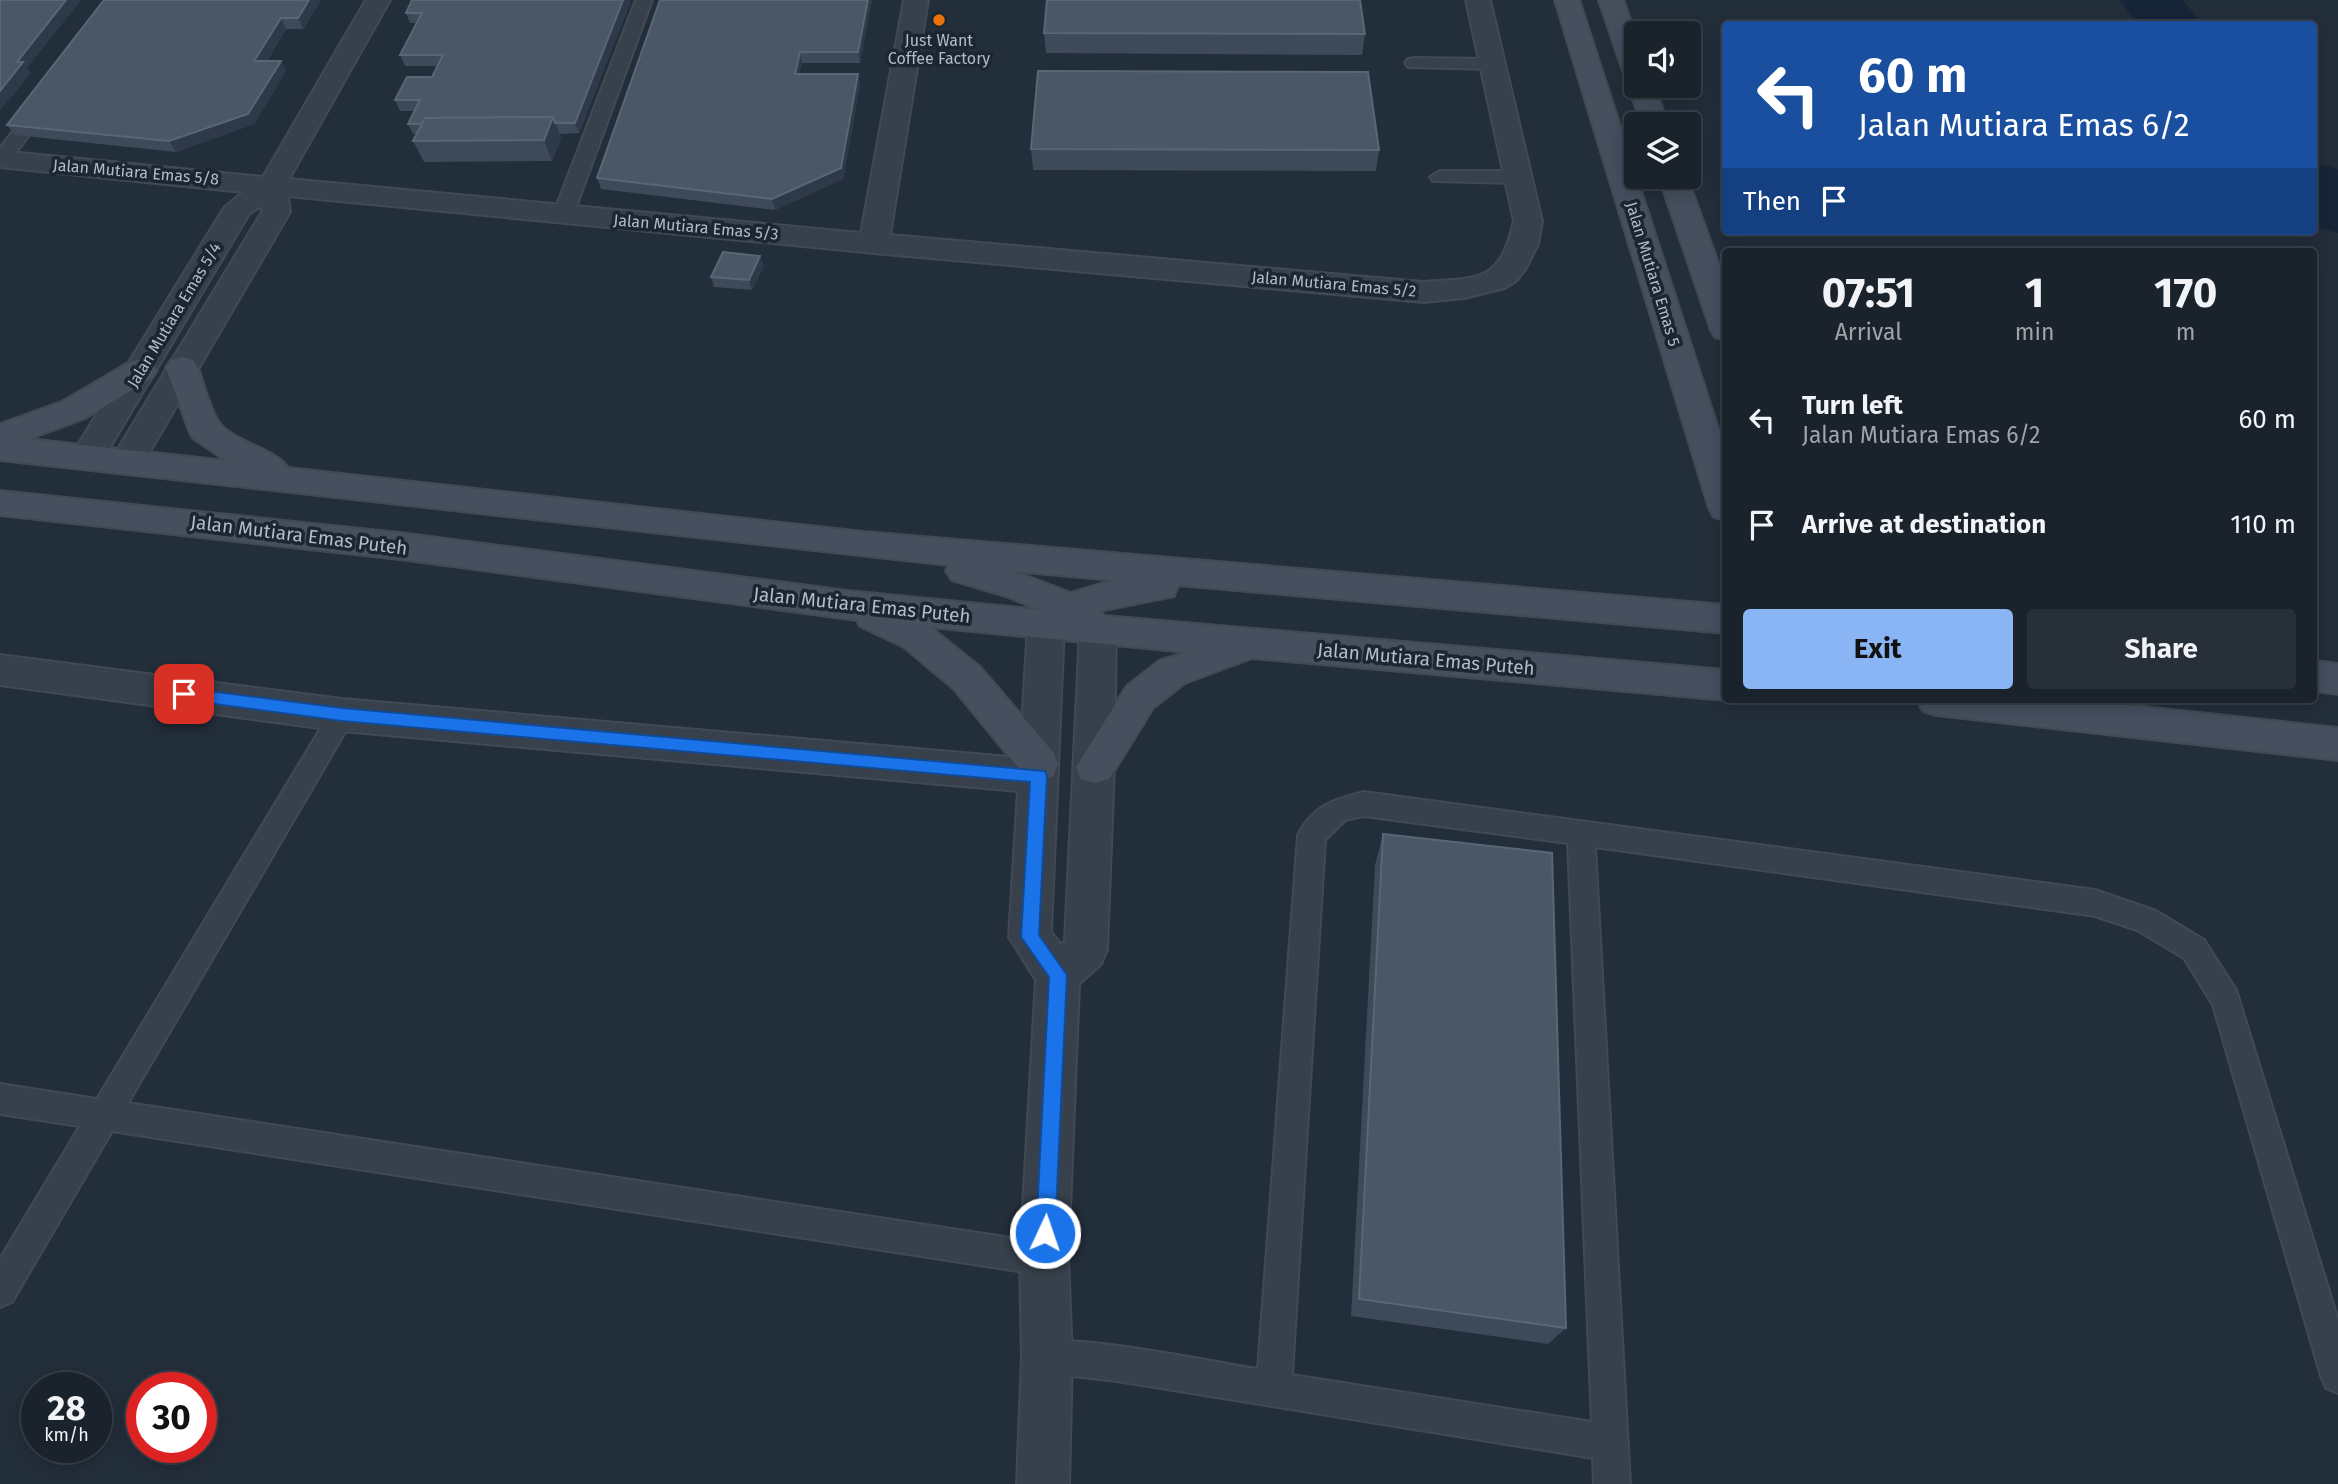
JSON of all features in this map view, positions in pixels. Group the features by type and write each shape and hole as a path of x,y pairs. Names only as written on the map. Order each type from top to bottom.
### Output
{"street":[{"name":"Jalan Mutiara Emas 5/4","path":"104,464 141,370 239,208 272,185 378,0"},
{"path":"874,244 916,0"},
{"name":"Jalan Mutiara Emas 5/2","path":"874,244 1423,292 1463,289 1499,281 1510,271 1524,248 1528,221 1478,0"},
{"name":"Jalan Mutiara Emas 5","path":"1567,0 1722,495"},
{"path":"1611,0 1624,37"},
{"name":"Jalan Mutiara Emas 5/8","path":"1,159 272,185"},
{"name":"Jalan Mutiara Emas 5/4","path":"104,464 182,368 276,212 272,185"},
{"name":"Jalan Mutiara Emas 5/3","path":"272,185 874,244"},
{"path":"1677,189 1722,318"},
{"path":"182,368 205,430 233,450 290,480"},
{"path":"0,436 44,424 97,400 141,370"},
{"path":"0,448 104,464 290,480 864,545 1722,619"},
{"path":"0,492 104,464"},
{"path":"104,464 175,521"},
{"name":"Jalan Mutiara Emas Puteh","path":"0,503 400,546 848,605 1071,621 1254,644 1722,685"},
{"path":"864,545 1004,581 1043,595 1071,621 1095,767 1086,950 1058,975"},
{"path":"1043,1484 1047,1356 1044,1259 1058,975 1030,937 1039,770 1075,604 1122,590 1212,576"},
{"path":"1681,615 1722,591"},
{"path":"848,605 917,637 967,678 1039,770"},
{"path":"1095,767 1140,697 1172,672 1254,644"},
{"path":"0,670 342,715 1039,770"},
{"path":"2317,676 2338,679"},
{"path":"1963,703 2338,744"}],"lane":[{"path":"564,215 644,0"},
{"path":"1414,64 1493,64"},
{"path":"1,159 50,96"},
{"path":"1440,177 1518,177"},
{"path":"0,1290 342,715"},
{"path":"1274,1389 1312,835 1336,810 1364,804 2095,903 2146,919 2194,949 2227,1000 2338,1376"},
{"path":"1581,835 1612,1484"},
{"path":"0,1099 1044,1259"},
{"path":"1047,1356 1611,1443"}],"building":[{"path":"0,0 66,0 17,62 23,62 0,91"},
{"path":"104,0 309,0 298,18 281,18 254,61 281,61 248,114 169,141 7,125"},
{"path":"412,0 623,0 575,123 555,123 553,117 425,118 422,124 408,124 420,100 395,100 407,77 432,77 443,55 400,55 422,13 406,13"},
{"path":"660,0 868,0 858,52 800,52 795,74 858,74 841,168 772,199 597,178"},
{"path":"1047,0 1360,0 1365,34 1044,33"},
{"path":"1038,71 1368,72 1379,150 1031,149"},
{"path":"553,117 544,140 413,141 425,118"},
{"path":"723,252 760,256 749,280 711,277"},
{"path":"1383,834 1552,853 1566,1328 1359,1299"}],"waterway":[{"path":"2149,0 2168,21"},
{"path":"2317,187 2338,211"}],"place":[{"name":"Just Want Coffee Factory","path":"939,20"}],"route":[{"path":"184,694 342,715 1039,776 1030,937 1058,975 1045,1233"}]}
